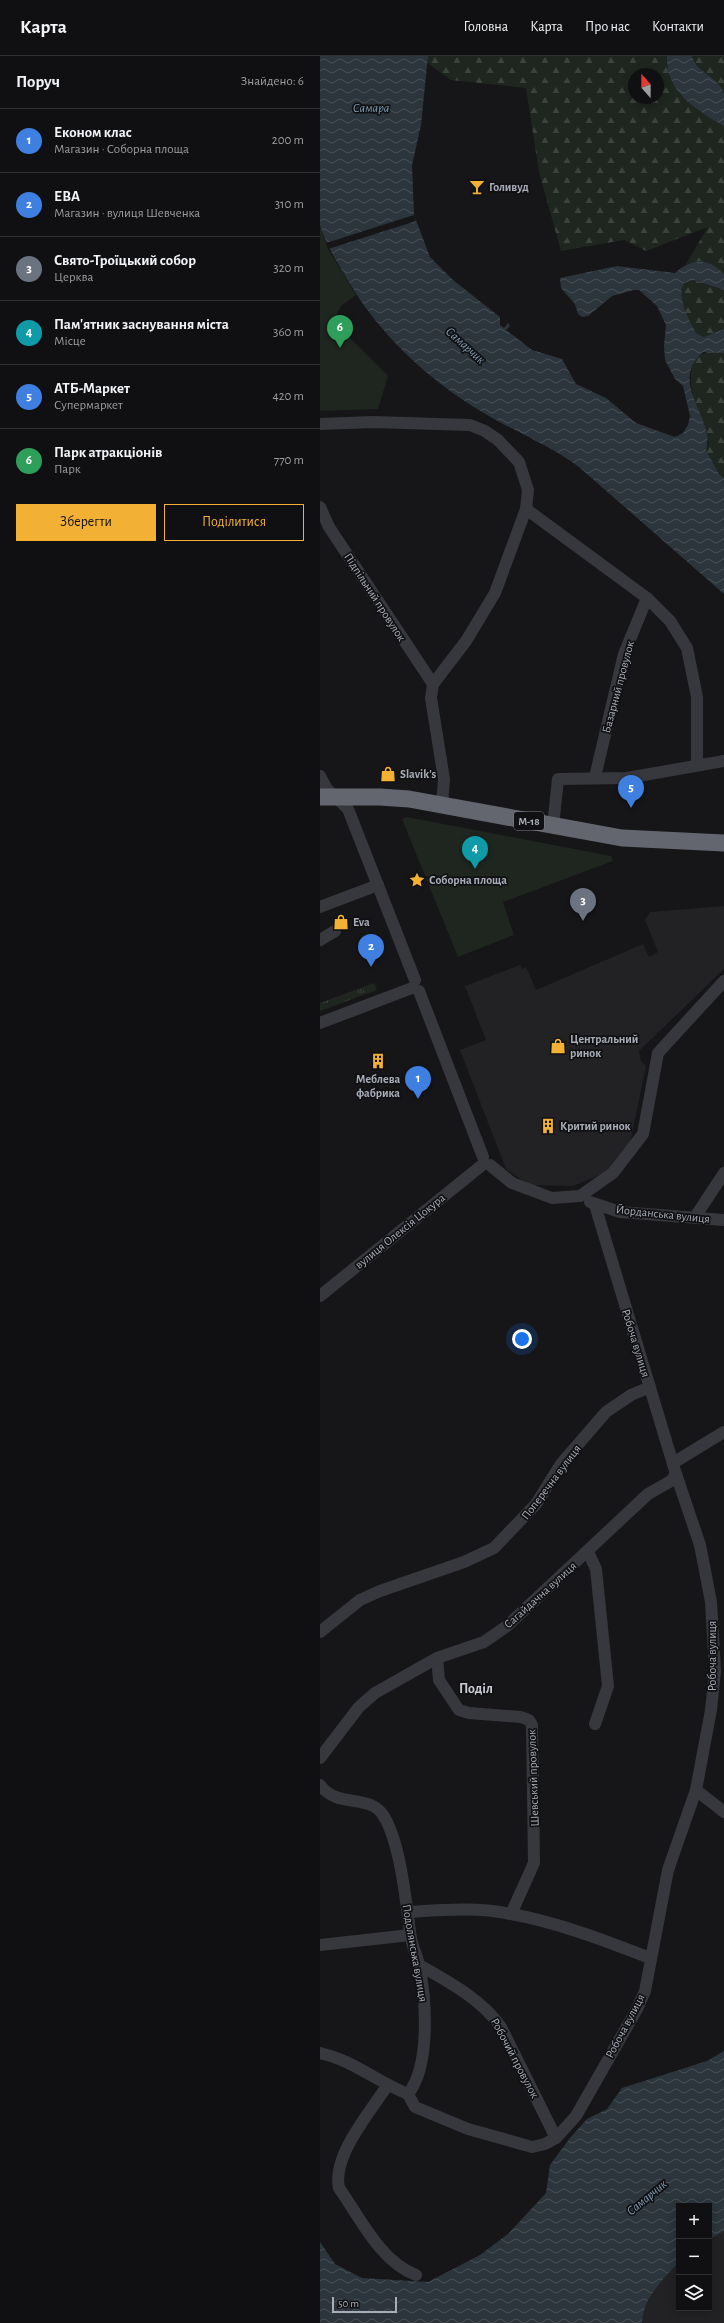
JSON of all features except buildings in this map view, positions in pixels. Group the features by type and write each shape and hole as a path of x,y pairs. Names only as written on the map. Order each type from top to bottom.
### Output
{"highway":[{"name":"М-18","path":"327,797 380,797 442,805 622,838 724,843"}],"street":[{"path":"320,424 373,422 470,425 485,431 498,440 519,462 528,490 526,509 494,593 466,641 433,684 431,698 444,779 442,805"},
{"name":"Підпільний провулок","path":"320,507 329,526 433,684"},
{"path":"526,509 647,598 670,621 687,648 697,697 697,765"},
{"name":"Базарний провулок","path":"595,777 624,654 647,598"},
{"path":"553,826 558,779 595,777 627,778 724,761"},
{"path":"320,776 327,789 327,797 348,809 484,1163 512,1183 552,1198 580,1196 613,1174 643,1134 658,1053 724,981"},
{"path":"320,907 378,885"},
{"path":"320,940 335,931"},
{"path":"320,1023 415,986"},
{"name":"вулиця Олексія Цокура","path":"320,1296 484,1163"},
{"path":"695,1217 724,1173"},
{"name":"Йорданська вулиця","path":"580,1196 595,1205 620,1212 724,1220"},
{"name":"Робоча вулиця","path":"556,2138 576,2116 637,2010 645,1991 650,1958 668,1870 696,1790 711,1710 715,1671 711,1602 700,1545 674,1469 595,1205"},
{"name":"Поперечна вулиця","path":"320,1632 360,1600 380,1591 464,1562 494,1548 536,1504 561,1464 606,1412 617,1402 650,1387"},
{"name":"Сагайдачна вулиця","path":"320,1758 359,1707 375,1693 437,1658 484,1642 507,1626 588,1552 648,1494 671,1481 674,1469 724,1432"},
{"path":"588,1552 596,1569 608,1686 595,1724"},
{"name":"Шевський провулок","path":"437,1658 439,1680 459,1710 469,1713 522,1717 529,1720 532,1725 534,1864 511,1914"},
{"name":"Подолянська вулиця","path":"320,1785 325,1792 339,1800 370,1804 382,1814 390,1832 400,1868 408,1912 410,1935 419,1965 424,2008 425,2042 417,2074 408,2094"},
{"path":"696,1790 724,1812"},
{"path":"408,1912 476,1910 511,1914 598,1938 650,1958"},
{"path":"320,1945 410,1935"},
{"name":"Робочий провулок","path":"419,1965 462,1991 490,2012 501,2027 556,2138"},
{"path":"320,2053 350,2062 387,2086 408,2094 410,2102 420,2110 468,2129 532,2147 545,2144 556,2138"},
{"path":"387,2086 346,2149 337,2177 340,2188 387,2257 403,2270 416,2275"}],"shaded area":[{"name":"Центральний ринок","path":"724,906 724,969 639,1051 641,1061 646,1066 629,1148 609,1171 573,1186 529,1185 506,1169 460,1050 486,1040 465,986 520,965 522,969 526,967 536,990 643,944 649,957 658,952 645,920 650,912"},
{"path":"724,2231 724,2323 642,2323 642,2313 656,2286 676,2265 676,2311 712,2311 712,2238"}],"green space":[{"path":"428,56 667,56 671,80 684,99 703,114 724,126 724,274 700,261 686,264 708,227 646,251 624,240 561,251 539,172 526,88 451,80 426,62"},
{"path":"692,56 724,56 724,93 697,64"},
{"path":"320,225 328,249 356,295 341,306 333,321 388,376 378,409 320,411"},
{"path":"694,280 724,290 724,329 704,337 696,333 682,301 681,288 683,283"},
{"path":"714,351 724,353 724,478 719,474 706,450 709,443 695,404 692,389 691,375 694,363 701,355"},
{"path":"407,817 611,856 613,861 503,902 514,935 458,957 402,819"},
{"path":"374,983 377,990 320,1011 320,1003"}],"water":[{"name":"Самара","path":"320,56 428,56 421,125 412,165 414,215 430,257 453,280 500,317 500,325 504,328 508,323 510,326 506,330 532,350 562,359 576,384 606,398 636,423 675,437 683,433 688,425 690,416 683,386 675,379 665,360 664,345 666,325 657,306 639,290 634,290 612,296 588,316 582,317 578,314 575,304 561,288 560,278 617,266 675,273 687,264 693,262 706,262 718,268 724,274 724,290 694,280 684,283 682,288 682,301 696,333 704,337 724,329 724,353 703,352 693,364 690,376 691,388 705,426 707,438 706,450 719,474 724,478 724,594 579,467 544,445 494,419 461,399 423,370 389,337 374,319 335,259 320,225"},
{"path":"667,56 692,56 694,62 722,88 724,94 724,126 703,114 677,90 671,80"},
{"name":"Самарчик","path":"724,2051 724,2231 712,2238 712,2203 676,2203 676,2265 650,2297 643,2314 642,2323 320,2323 320,2242 335,2264 362,2278 428,2282 480,2255 508,2234 546,2193 550,2165 570,2138 587,2119 607,2109 622,2088 707,2061"}],"pier":[{"path":"414,215 416,221 328,249 326,243"}],"place":[{"name":"Голивуд","path":"477,187"},
{"name":"Парк атракціонів","path":"340,348"},
{"name":"Slavik's","path":"388,774"},
{"name":"АТБ-Маркет","path":"631,808"},
{"name":"Пам'ятник заснування міста","path":"475,869"},
{"name":"Соборна площа","path":"417,880"},
{"name":"Свято-Троїцький собор","path":"583,921"},
{"name":"Eva","path":"341,922"},
{"name":"ЕВА","path":"371,967"},
{"name":"Центральний ринок","path":"558,1046"},
{"name":"Меблева фабрика","path":"378,1061"},
{"name":"Економ клас","path":"418,1099"},
{"name":"Критий ринок","path":"548,1126"}],"district":[{"name":"Поділ","path":"476,1689"}]}
